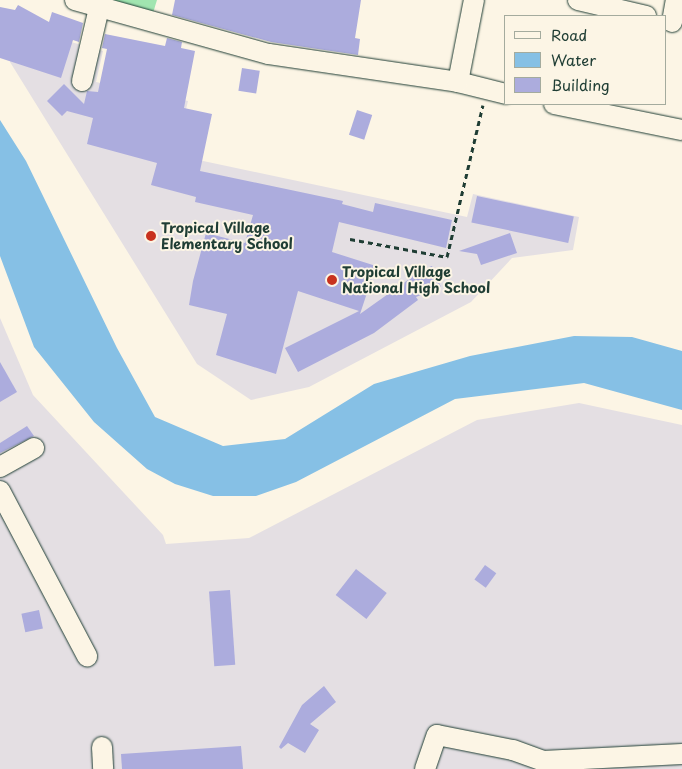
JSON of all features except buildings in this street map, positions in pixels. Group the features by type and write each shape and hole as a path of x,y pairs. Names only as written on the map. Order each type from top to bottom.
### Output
{"street":[{"path":"75,0 269,54 458,82 504,94"},
{"path":"458,82 474,0"},
{"path":"578,0 642,15"},
{"path":"673,23 676,0"},
{"path":"82,81 99,8"},
{"path":"559,105 682,130"},
{"path":"0,467 34,448"},
{"path":"0,491 87,656"},
{"path":"425,769 438,735 513,750 543,761 682,754"},
{"path":"102,747 103,769"}],"path":[{"path":"350,239 447,257 486,90"}],"shaded area":[{"name":"Tropical Village National High School","path":"21,28 103,51 96,82 188,101 175,155 467,217 473,194 579,217 573,250 512,258 471,302 309,387 251,400 197,364 10,62"},
{"path":"0,318 33,395 163,535 166,544 249,538 477,420 579,403 682,425 682,769 0,769"}],"green space":[{"path":"110,0 157,0 153,13"}],"water":[{"path":"0,120 26,161 117,348 155,417 223,446 285,439 374,384 470,356 574,336 632,337 682,351 682,410 584,383 455,399 296,482 256,496 213,496 175,484 147,469 94,422 34,347 0,256"}],"place":[{"name":"Tropical Village Elementary School","path":"151,236"},
{"name":"Tropical Village National High School","path":"332,280"}]}
